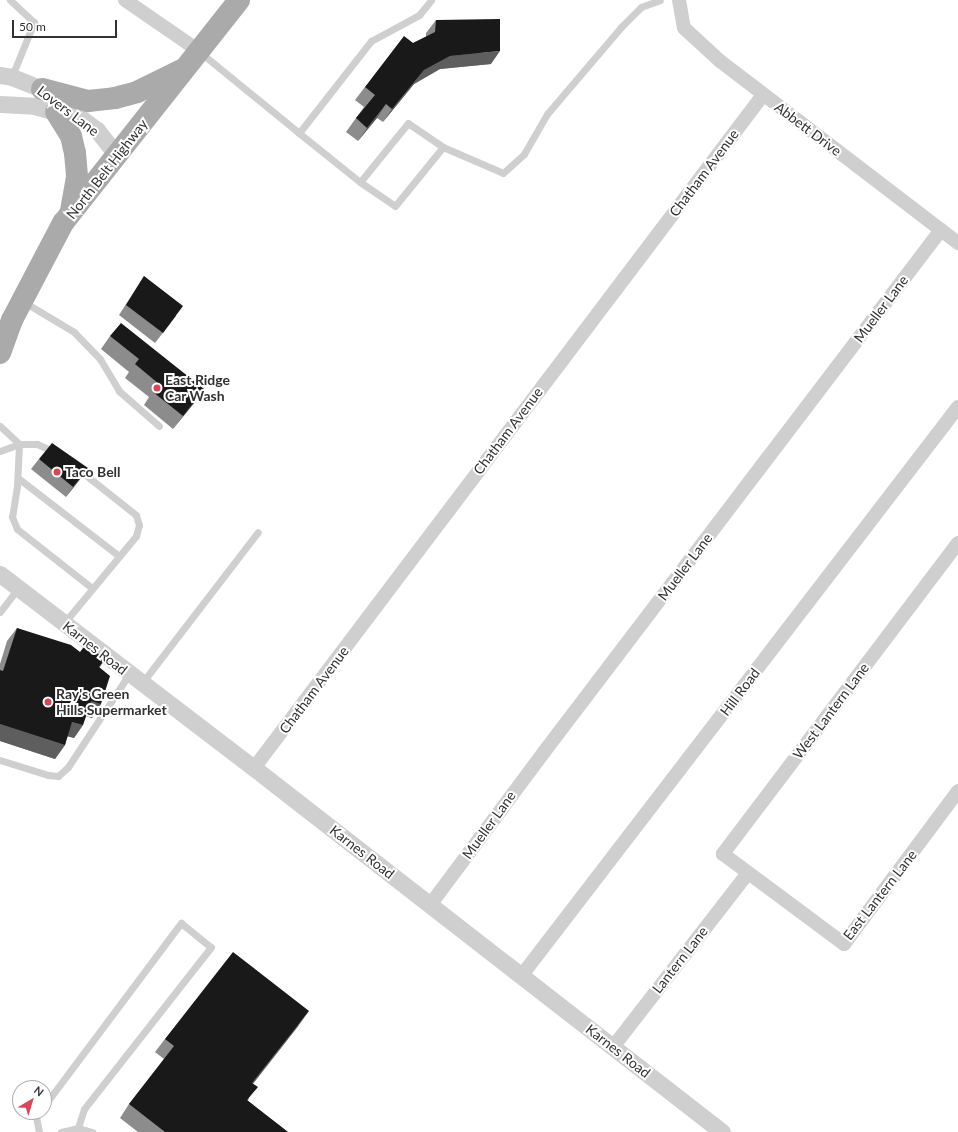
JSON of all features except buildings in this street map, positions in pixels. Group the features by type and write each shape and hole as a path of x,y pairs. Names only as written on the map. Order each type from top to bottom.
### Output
{"main road":[{"name":"North Belt Highway","path":"0,352 22,301 70,215 239,0"},
{"path":"42,89 88,101 115,98 137,92 193,59"},
{"path":"56,112 72,136 75,153 78,177 70,215"}],"street":[{"path":"125,0 193,59"},
{"name":"Abbett Drive","path":"679,0 684,28 764,95 958,243"},
{"name":"Lovers Lane","path":"6,76 42,89 97,130 117,156"},
{"name":"Chatham Avenue","path":"254,768 764,95"},
{"name":"Lovers Lane","path":"0,104 34,106 56,112 117,156"},
{"name":"Mueller Lane","path":"430,905 548,746 941,230"},
{"name":"Hill Road","path":"522,975 958,408"},
{"name":"West Lantern Lane","path":"748,873 723,854 958,543"},
{"name":"Karnes Road","path":"0,574 522,975 713,1129"},
{"name":"East Lantern Lane","path":"748,873 844,944 958,791"},
{"name":"Lantern Lane","path":"613,1047 748,873"}],"lane":[{"path":"6,76 34,22 10,0"},
{"path":"299,133 371,41 419,14 431,0"},
{"path":"360,182 408,123 443,147 503,173 524,154 547,114 621,27 641,7 660,0"},
{"path":"193,59 299,133 360,182 395,206 443,147"},
{"path":"22,301 74,332 100,359 118,391 159,426"},
{"path":"0,426 19,444 18,478 12,517 17,529 92,588"},
{"path":"0,451 19,444 37,444 61,457"},
{"path":"64,624 136,536 139,525 136,514 74,466"},
{"path":"18,478 119,556"},
{"path":"0,760 48,775 58,776 68,767 135,679 258,532"},
{"path":"0,612 18,588"},
{"path":"52,1095 181,923 212,947 84,1109 78,1128"},
{"path":"37,1120 39,1132"},
{"path":"61,1132 78,1128 92,1132"}],"place":[{"name":"East Ridge Car Wash","path":"157,388"},
{"name":"Taco Bell","path":"57,472"},
{"name":"Ray's Green Hills Supermarket","path":"48,702"}]}
